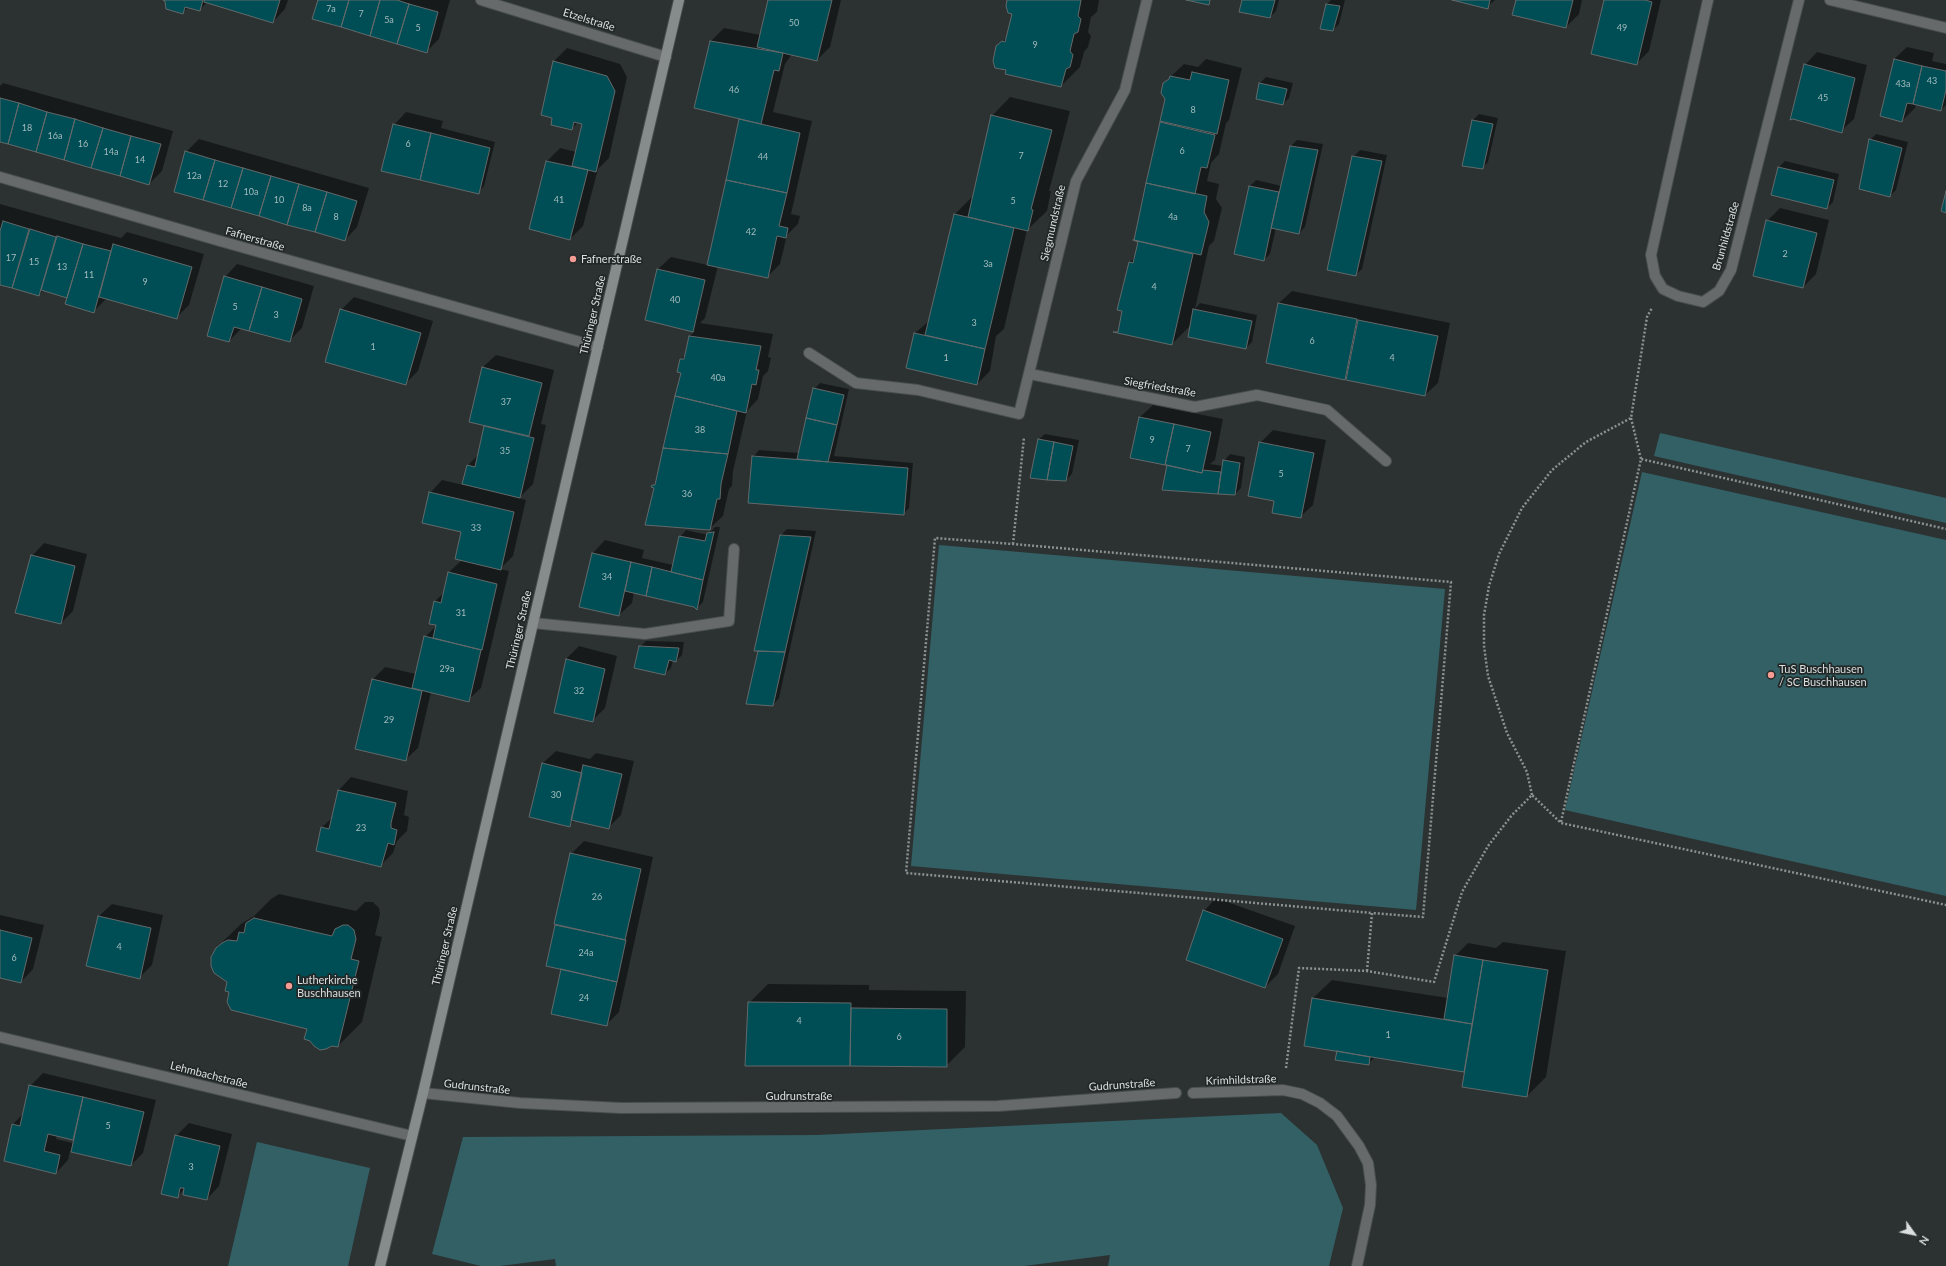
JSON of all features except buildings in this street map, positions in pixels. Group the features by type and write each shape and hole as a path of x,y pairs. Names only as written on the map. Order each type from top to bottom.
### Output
{"street":[{"name":"Etzelstraße","path":"481,0 666,57"},
{"name":"Thüringer Straße","path":"380,1266 423,1093 679,0"},
{"name":"Siegmundstraße","path":"1019,414 1076,181 1125,90 1147,0"},
{"path":"1663,289 1655,276 1650,255 1708,0"},
{"name":"Brunhildstraße","path":"1663,289 1678,296 1703,302 1719,291 1731,270 1799,0"},
{"path":"1830,0 1946,28"},
{"name":"Fafnerstraße","path":"0,176 228,243 598,347"},
{"path":"810,353 856,383 918,390 1019,414"},
{"name":"Siegfriedstraße","path":"1030,374 1195,407 1257,395 1327,410 1386,461"},
{"path":"533,623 645,634 729,620 734,549"},
{"name":"Lehmbachstraße","path":"0,1037 412,1136"},
{"name":"Krimhildstraße","path":"1193,1093 1283,1090 1302,1094 1320,1103 1337,1116 1359,1146 1368,1163 1371,1185 1370,1205 1357,1266"},
{"name":"Gudrunstraße","path":"423,1093 520,1103 621,1108 998,1106 1176,1093"}],"path":[{"path":"1561,823 1641,459 1631,418 1647,317 1663,289"},
{"path":"1013,544 1024,436 1019,414"},
{"path":"1631,418 1586,442 1552,470 1522,508 1499,554 1489,586 1484,614 1484,646 1488,676 1507,733 1527,772 1532,796 1561,823 1946,905"},
{"path":"1641,459 1946,529"},
{"path":"934,538 1451,582 1423,917 1372,913 906,873 934,538"},
{"path":"1283,1090 1299,968 1367,971 1434,982 1462,892 1488,846 1512,815 1532,796"},
{"path":"1367,971 1372,913"}],"shaded area":[{"path":"1660,433 1946,498 1946,523 1654,456"},
{"name":"TuS Buschhausen / SC Buschhausen","path":"1642,472 1946,540 1946,896 1565,810"},
{"path":"939,545 1445,589 1416,910 911,866"},
{"path":"1281,1113 1317,1145 1343,1208 1329,1266 1108,1266 1110,1255 1024,1266 556,1266 555,1259 500,1266 481,1266 432,1254 463,1137 817,1135"},
{"path":"257,1142 370,1168 348,1266 228,1266"}],"place":[{"name":"Fafnerstraße","path":"573,259"},
{"name":"TuS Buschhausen / SC Buschhausen","path":"1771,675"},
{"name":"Lutherkirche Buschhausen","path":"289,986"}]}
